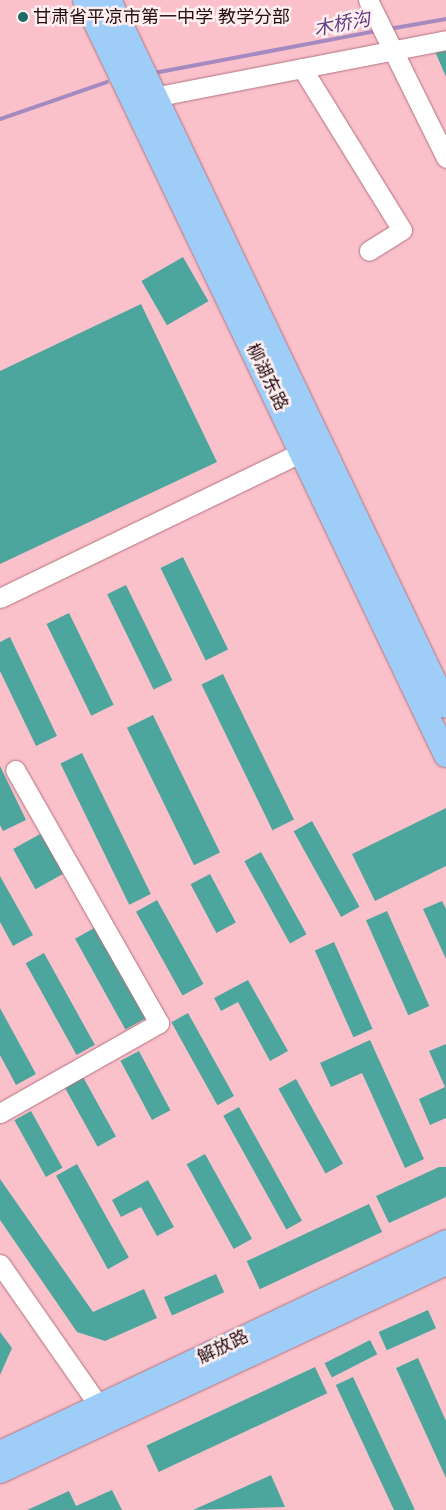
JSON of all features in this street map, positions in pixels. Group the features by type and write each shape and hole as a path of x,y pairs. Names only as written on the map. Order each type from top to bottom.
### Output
{"main road":[{"name":"柳湖东路","path":"85,0 145,98"},
{"name":"柳湖东路","path":"108,0 145,98 312,448 446,755"},
{"name":"柳湖东路","path":"312,448 441,682 446,706"},
{"name":"解放路","path":"0,1453 446,1242"},
{"name":"解放路","path":"0,1471 446,1263"}],"street":[{"path":"368,0 388,37 446,158"},
{"path":"145,98 302,68 388,37 446,40"},
{"path":"302,68 402,230 369,251"},
{"path":"0,598 312,448"},
{"path":"0,1113 160,1023 15,770"},
{"path":"0,1264 98,1406"}],"building":[{"path":"446,44 446,77 434,49"},
{"path":"183,257 208,301 167,325 141,281"},
{"path":"141,304 217,462 0,564 0,371"},
{"path":"183,557 228,650 206,661 161,568"},
{"path":"126,585 172,680 154,689 107,594"},
{"path":"69,613 114,705 91,716 47,624"},
{"path":"10,637 57,736 36,746 0,671 0,642"},
{"path":"223,674 294,820 272,830 201,685"},
{"path":"153,715 220,853 194,865 127,728"},
{"path":"82,753 151,894 129,905 60,764"},
{"path":"0,766 26,820 3,831 0,825"},
{"path":"446,808 446,866 375,901 352,854"},
{"path":"312,821 360,907 341,917 294,831"},
{"path":"42,833 64,873 35,889 13,849"},
{"path":"261,852 307,934 290,943 244,861"},
{"path":"210,874 236,923 216,933 191,884"},
{"path":"0,876 33,935 13,946 0,922"},
{"path":"157,900 204,984 183,996 136,912"},
{"path":"442,901 446,909 446,959 423,909"},
{"path":"387,911 429,1006 408,1015 366,920"},
{"path":"96,927 146,1018 125,1030 75,939"},
{"path":"334,942 373,1029 353,1037 315,951"},
{"path":"44,953 95,1045 77,1055 26,963"},
{"path":"248,980 288,1051 270,1061 238,1002 221,1011 214,998"},
{"path":"0,1008 36,1074 16,1085 0,1055"},
{"path":"188,1013 234,1096 217,1105 171,1022"},
{"path":"370,1040 424,1159 405,1168 362,1073 331,1087 320,1063"},
{"path":"446,1044 446,1118 430,1125 419,1099 445,1087 429,1051"},
{"path":"139,1051 170,1110 152,1120 120,1061"},
{"path":"83,1077 116,1136 98,1147 65,1087"},
{"path":"296,1079 343,1164 326,1174 279,1089"},
{"path":"239,1107 302,1221 286,1229 223,1116"},
{"path":"31,1111 63,1168 46,1177 14,1120"},
{"path":"205,1154 252,1239 234,1249 187,1164"},
{"path":"77,1164 129,1258 108,1269 56,1176"},
{"path":"439,1167 446,1167 446,1197 389,1223 376,1196"},
{"path":"0,1179 93,1312 144,1289 157,1318 105,1341 77,1332 0,1220"},
{"path":"148,1180 174,1227 157,1236 141,1207 121,1217 112,1200"},
{"path":"369,1204 382,1232 260,1289 247,1261"},
{"path":"216,1274 224,1292 172,1315 164,1297"},
{"path":"428,1310 436,1328 387,1350 379,1332"},
{"path":"0,1332 12,1348 0,1375"},
{"path":"370,1340 377,1354 332,1377 325,1363"},
{"path":"418,1358 446,1421 446,1478 396,1368"},
{"path":"315,1367 327,1393 159,1472 146,1446"},
{"path":"353,1377 415,1509 394,1510 336,1385"},
{"path":"271,1475 285,1507 193,1510"},
{"path":"112,1490 122,1510 27,1510 69,1491 76,1506"}],"waterway":[{"name":"木桥沟","path":"389,29 446,19"},
{"name":"木桥沟","path":"154,73 377,31"},
{"name":"木桥沟","path":"0,119 107,82"}],"place":[{"name":"甘肃省平凉市第一中学 教学分部","path":"23,17"}]}
